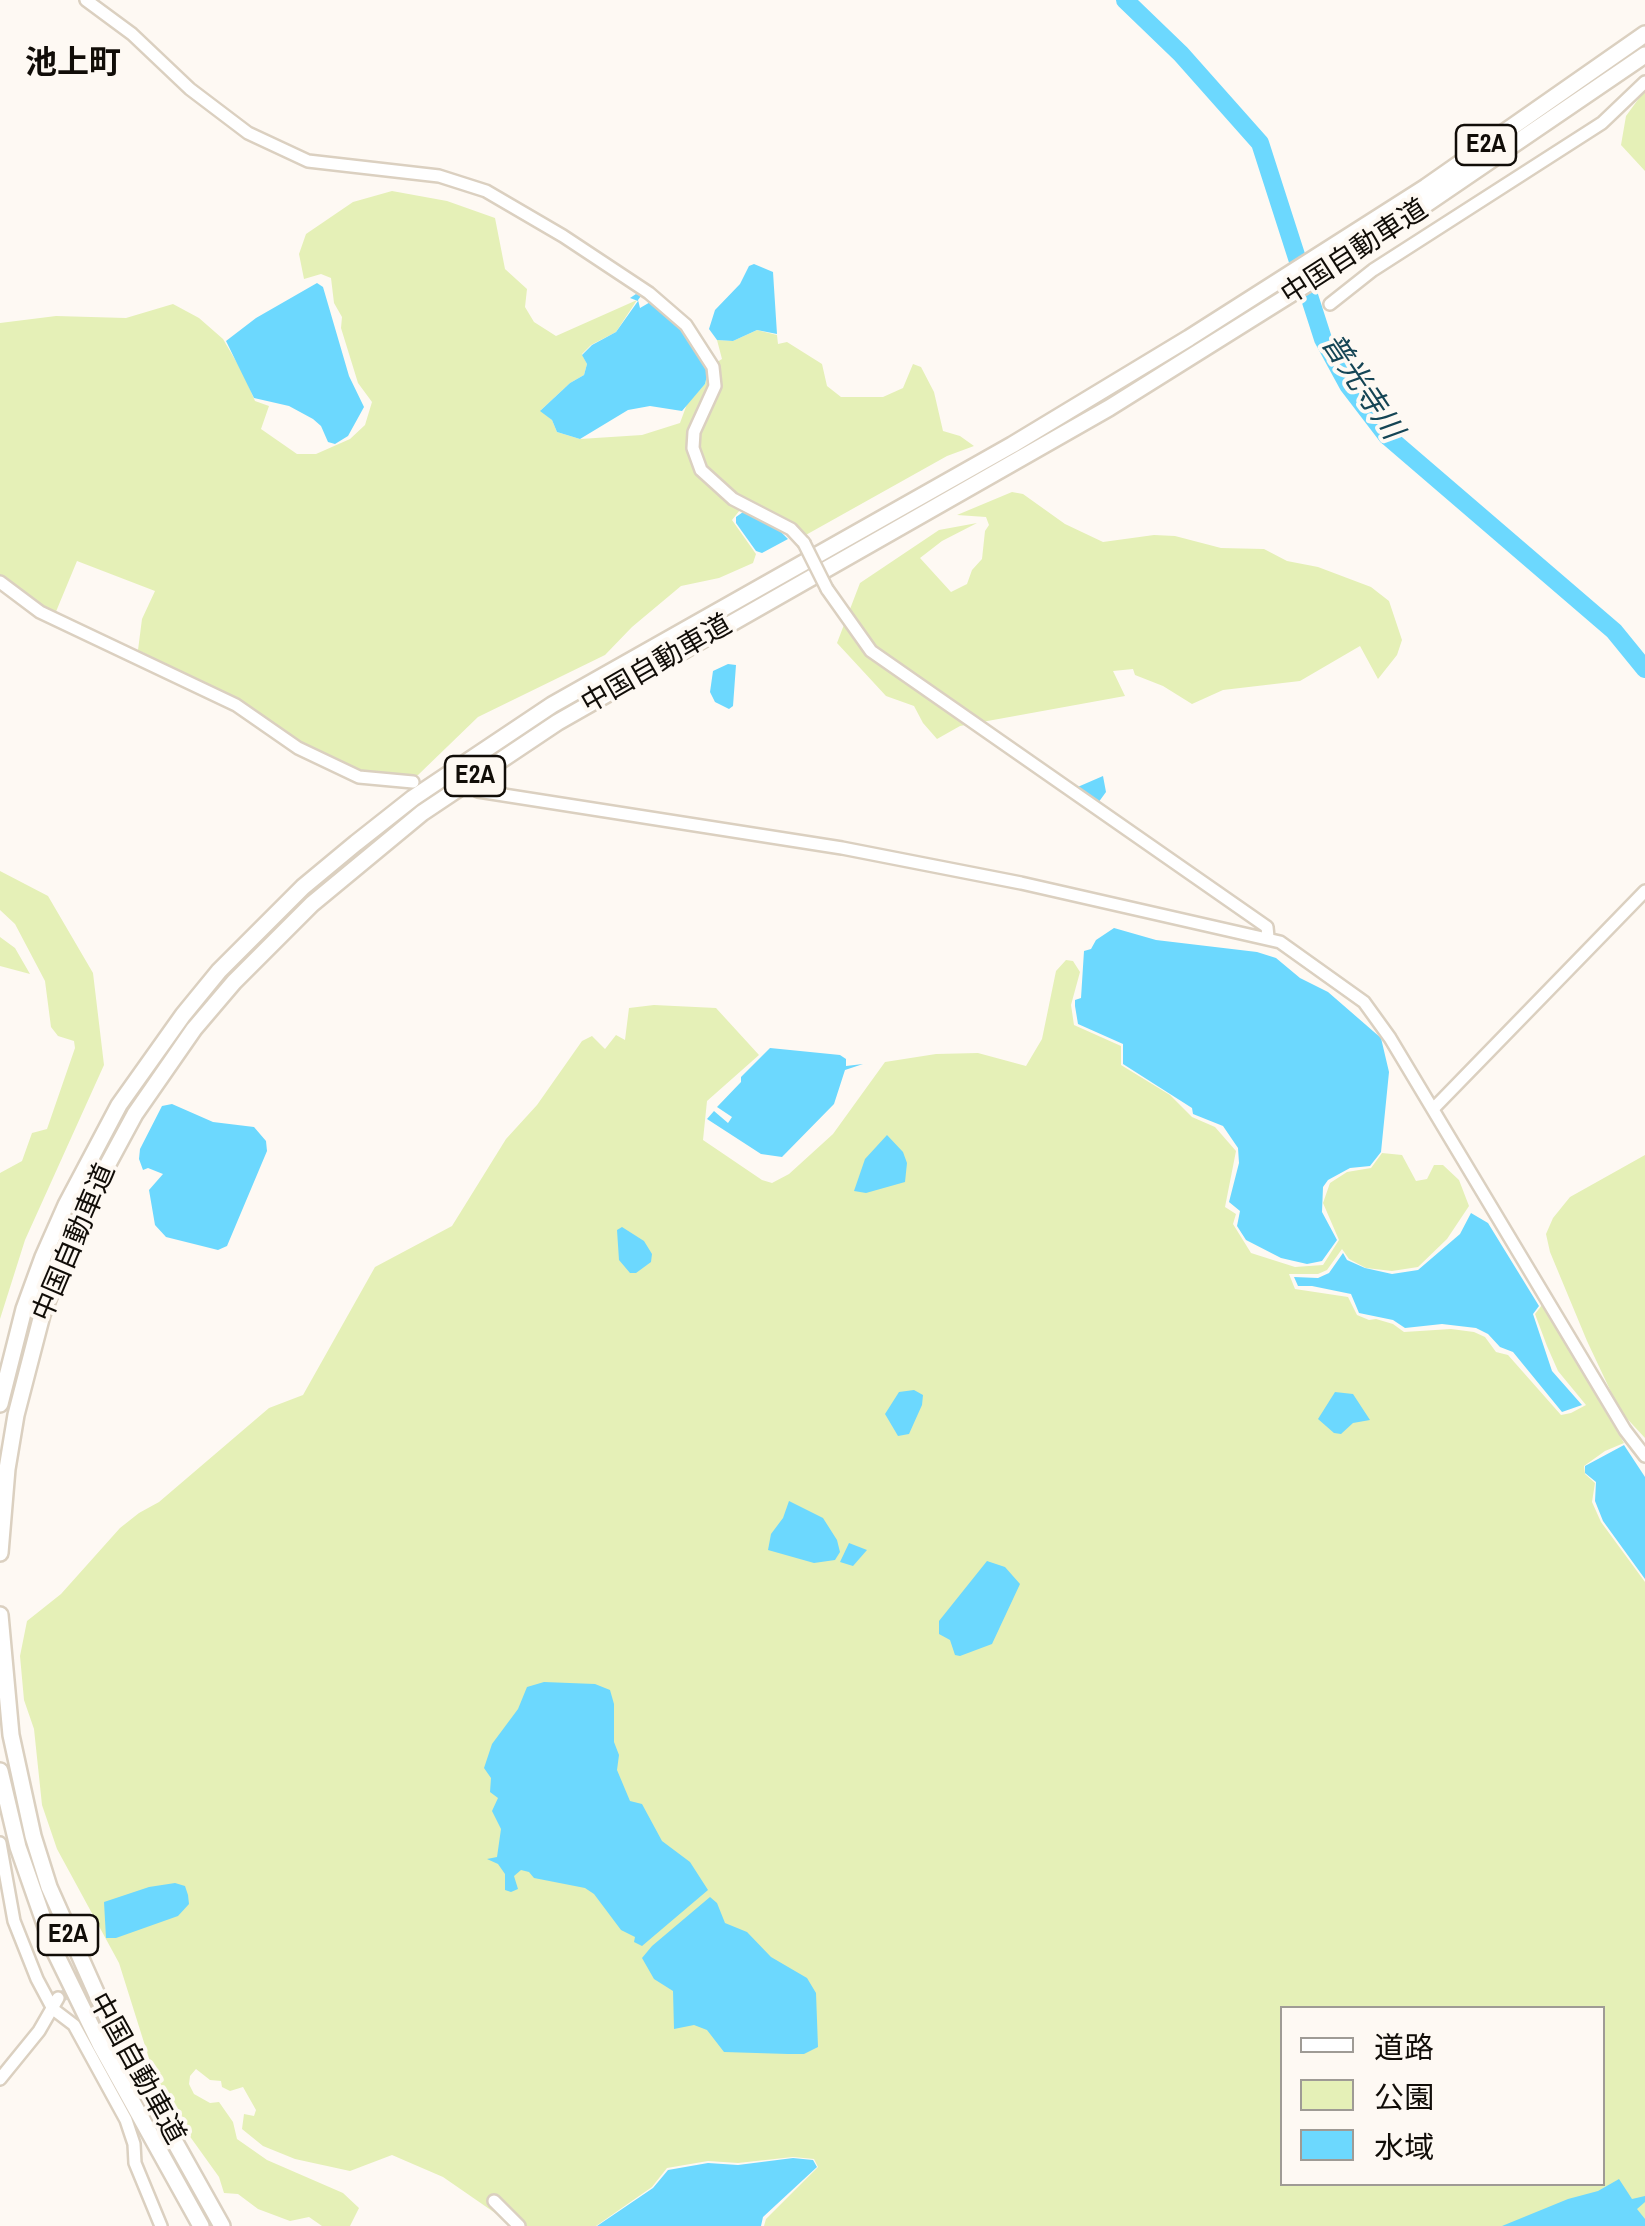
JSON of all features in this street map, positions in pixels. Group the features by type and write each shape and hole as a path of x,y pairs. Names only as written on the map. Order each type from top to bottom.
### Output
{"highway":[{"name":"中国自動車道","path":"0,1404 24,1309 43,1256 119,1104 182,1014 259,928 303,887 413,798 552,705 1012,445 1324,252 1645,34"},
{"name":"中国自動車道","path":"0,1554 7,1469 20,1398 42,1315 82,1212 163,1071 194,1029 272,941 422,813 558,722 1028,456 1332,269 1645,55"},
{"name":"中国自動車道","path":"0,1615 11,1735 33,1836 49,1887 115,2036 222,2226"},
{"name":"中国自動車道","path":"0,1770 18,1847 54,1950 100,2044 200,2226"}],"street":[{"path":"96,2 190,89 248,133 308,161 439,176 486,192 537,219 649,293 686,325 713,367 715,386 694,432 693,448 701,470 733,499 791,529 804,543 826,589 871,651 1267,927 1268,938"},
{"path":"1330,304 1374,270 1602,123 1645,82"},
{"path":"0,582 40,612 236,706 298,748 359,777 413,782"},
{"path":"478,791 842,848 1038,887 1268,938 1313,963 1364,1002 1434,1108 1625,1430 1645,1456"},
{"path":"1434,1108 1645,891"},
{"path":"0,1843 14,1921 36,1979 74,2025 126,2120 135,2162 161,2226"},
{"path":"0,2079 56,2003"},
{"path":"494,2201 519,2226"}],"green space":[{"path":"1645,90 1645,171 1621,145 1626,116"},
{"path":"392,191 447,201 495,218 505,269 527,289 525,307 534,322 556,336 637,300 616,332 582,354 587,364 584,375 541,410 552,420 557,432 580,439 642,435 680,423 687,404 705,384 709,367 722,359 717,340 733,341 757,330 777,335 778,344 787,342 822,364 827,386 841,397 883,397 903,388 913,364 921,367 934,392 943,431 974,446 947,456 804,536 766,510 740,510 732,520 756,554 753,563 719,578 681,586 605,655 478,717 418,775 370,776 298,741 233,697 138,650 142,619 155,591 77,561 55,614 0,576 0,323 56,316 126,318 173,304 199,318 223,339 255,401 269,406 261,429 297,454 316,454 350,439 365,425 372,402 358,383 341,328 342,317 334,303 331,278 321,274 304,279 299,254 306,234 353,202"},
{"path":"1012,492 1023,494 1065,524 1103,542 1154,535 1175,536 1221,548 1264,549 1287,561 1318,567 1371,587 1389,601 1402,640 1397,655 1378,679 1360,646 1300,681 1223,690 1192,704 1135,675 1133,669 1113,671 1125,696 960,726 937,739 914,706 886,696 837,643 860,583 939,530 977,523 920,558 951,592 967,584 982,559 989,525 986,517 957,515"},
{"path":"0,871 48,896 93,973 104,1065 25,1240 0,1319 0,1173 22,1161 32,1133 47,1129 75,1048 74,1041 58,1036 51,1027 45,981 15,924 0,910"},
{"path":"0,937 15,948 30,974 0,966"},
{"path":"1066,960 1073,961 1080,972 1071,1005 1074,1025 1121,1046 1121,1065 1170,1095 1192,1117 1215,1127 1236,1151 1225,1207 1236,1214 1233,1224 1251,1253 1295,1267 1323,1265 1339,1240 1323,1203 1330,1183 1347,1172 1371,1168 1382,1153 1402,1155 1416,1181 1427,1179 1434,1165 1443,1165 1459,1180 1469,1206 1447,1239 1418,1267 1392,1271 1366,1268 1349,1259 1342,1249 1327,1270 1318,1274 1289,1274 1295,1289 1348,1297 1357,1315 1393,1324 1404,1332 1474,1332 1485,1337 1496,1352 1508,1355 1561,1415 1571,1413 1586,1405 1558,1371 1547,1346 1535,1314 1542,1305 1624,1443 1584,1466 1585,1474 1595,1483 1592,1502 1601,1522 1645,1582 1645,2226 764,2226 766,2219 818,2167 814,2159 793,2157 738,2163 708,2161 667,2168 652,2187 596,2226 524,2226 498,2215 443,2177 392,2155 350,2171 295,2159 263,2146 242,2129 244,2114 254,2116 256,2110 243,2087 230,2091 222,2087 221,2081 210,2080 196,2069 189,2084 194,2094 210,2103 219,2102 233,2122 237,2139 267,2160 343,2193 359,2208 350,2226 322,2226 309,2217 290,2221 258,2209 238,2194 224,2193 219,2177 186,2131 152,2068 119,1963 57,1849 42,1805 34,1729 24,1700 20,1656 27,1621 61,1594 120,1528 159,1502 269,1408 303,1395 375,1267 452,1226 506,1139 537,1105 582,1041 592,1036 605,1049 616,1035 625,1040 629,1008 716,1008 759,1055 707,1101 703,1140 772,1183 789,1174 833,1134 885,1062 936,1054 978,1053 1026,1066 1042,1039 1056,971"},
{"path":"1645,1155 1645,1438 1620,1411 1587,1341 1546,1234 1570,1197"}],"water":[{"path":"754,264 773,272 777,334 757,330 733,341 717,340 709,329 715,310"},
{"path":"317,283 323,287 349,376 364,407 348,436 335,444 328,442 313,419 289,406 254,398 226,341 256,318"},
{"path":"641,296 640,308 652,301 673,314 709,367 705,384 682,411 650,406 628,410 580,439 557,432 552,420 540,411 584,375 587,364 582,355 616,332 638,301 630,298"},
{"path":"743,512 779,530 788,539 762,553 756,551 736,523 736,517"},
{"path":"736,665 733,706 729,709 715,702 710,692 713,671"},
{"path":"1103,776 1106,792 1098,803 1073,789"},
{"path":"1114,928 1156,940 1257,952 1276,958 1300,978 1328,992 1381,1038 1389,1072 1381,1152 1370,1166 1350,1168 1323,1187 1322,1212 1337,1240 1322,1261 1307,1264 1281,1258 1246,1240 1237,1226 1240,1211 1229,1202 1239,1163 1238,1148 1223,1126 1193,1114 1192,1108 1123,1064 1123,1044 1078,1024 1075,1000 1081,998 1084,951"},
{"path":"770,1048 840,1055 846,1059 846,1066 863,1064 845,1070 834,1104 782,1157 761,1154 707,1119 714,1111 728,1123 732,1117 717,1107"},
{"path":"172,1104 213,1122 254,1127 266,1141 267,1151 227,1246 218,1250 166,1237 155,1225 149,1190 163,1174 143,1170 140,1149 162,1106"},
{"path":"887,1135 903,1152 907,1163 905,1182 866,1193 854,1191 865,1159"},
{"path":"1471,1213 1488,1223 1539,1306 1533,1314 1552,1371 1582,1405 1562,1412 1513,1352 1476,1328 1442,1324 1405,1328 1393,1320 1359,1313 1351,1294 1298,1286 1294,1277 1318,1278 1329,1273 1343,1253 1347,1260 1365,1268 1392,1274 1418,1270 1460,1234"},
{"path":"622,1227 644,1241 652,1254 651,1262 636,1273 630,1273 619,1260 617,1230"},
{"path":"914,1390 923,1395 922,1405 909,1434 898,1436 885,1414 899,1392"},
{"path":"1335,1392 1353,1394 1370,1420 1353,1423 1341,1434 1334,1433 1318,1419"},
{"path":"1624,1445 1645,1477 1645,1579 1603,1521 1595,1501 1596,1482 1585,1473 1585,1466"},
{"path":"789,1501 823,1518 837,1540 840,1552 835,1560 814,1563 768,1550 771,1534"},
{"path":"849,1543 867,1550 853,1566 840,1562"},
{"path":"987,1561 1005,1567 1020,1584 992,1644 955,1655 950,1640 939,1634 939,1621"},
{"path":"544,1682 595,1684 610,1690 614,1742 619,1755 617,1770 630,1801 642,1804 662,1841 690,1862 708,1890 642,1946 621,1930 585,1888 534,1878 521,1870 514,1876 518,1889 511,1892 505,1890 505,1874 498,1864 487,1859 497,1857 501,1829 492,1811 498,1798 490,1792 491,1778 484,1768 492,1744 518,1709 527,1687"},
{"path":"175,1883 185,1886 189,1904 178,1916 106,1938 104,1902"},
{"path":"710,1897 717,1903 725,1923 747,1932 771,1957 807,1978 816,1993 818,2047 804,2054 724,2052 707,2030 694,2025 674,2029 673,1991 654,1979 642,1958"},
{"path":"793,2158 813,2160 817,2167 763,2217 761,2226 597,2226 653,2188 668,2170 708,2163 738,2165"},
{"path":"1619,2179 1632,2199 1645,2196 1645,2202 1637,2209 1645,2226 1502,2226 1598,2191"}],"waterway":[{"name":"普光寺川","path":"1125,0 1181,54 1260,143 1323,339 1348,385 1387,436 1614,631 1645,669"}],"tunnel":[{"path":"58,1998 101,1978"}],"district":[{"name":"池上町","path":"73,64"}]}
